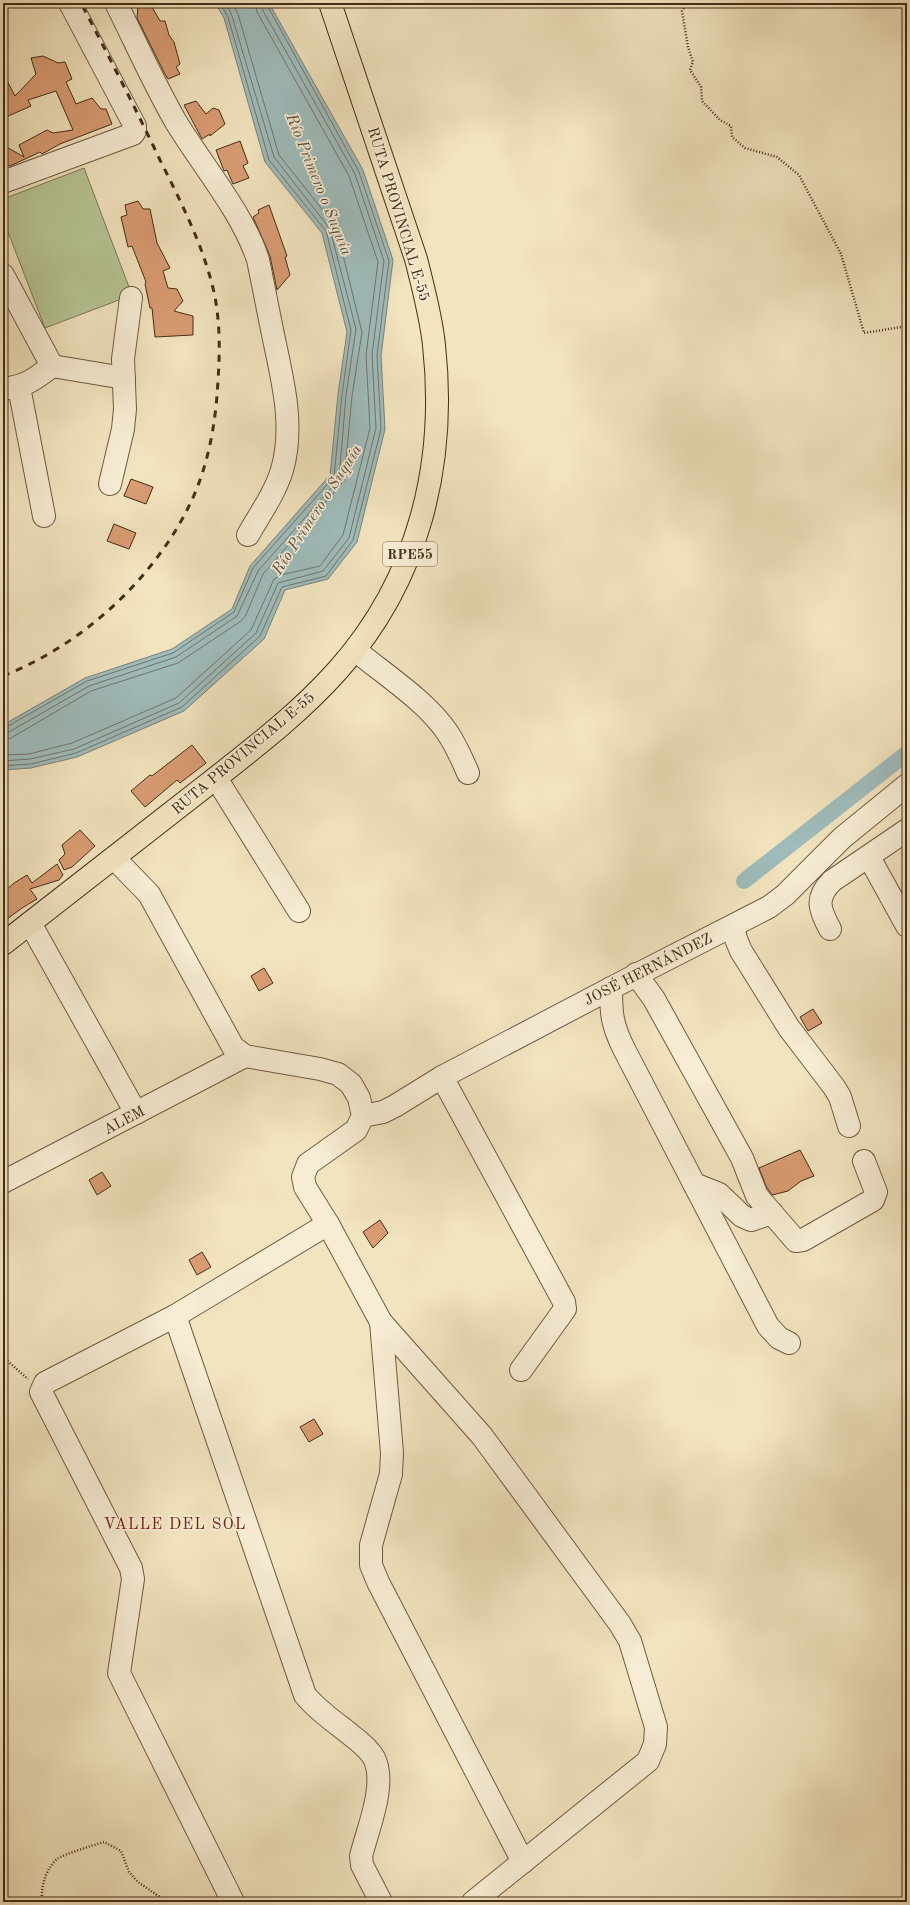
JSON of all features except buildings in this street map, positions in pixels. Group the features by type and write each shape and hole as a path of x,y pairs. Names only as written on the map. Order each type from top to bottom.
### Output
{"main road":[{"name":"RUTA PROVINCIAL E-55","path":"3,944 216,778 321,689 355,650 374,623 395,586 414,544 422,519 434,458 437,391 433,336 416,259 330,3"}],"street":[{"path":"3,182 133,134 135,131 135,126 70,3"},
{"path":"116,3 173,115 243,226 258,260 285,389 288,426 282,471 275,487 248,535"},
{"path":"3,275 52,366"},
{"path":"110,484 123,429 125,409 123,358 131,298"},
{"path":"44,516 11,388 29,383 52,366 124,378"},
{"path":"355,650 426,708 447,731 459,752 468,773"},
{"path":"216,778 299,911"},
{"name":"JOSÉ HERNÁNDEZ","path":"363,1116 383,1112 395,1106 442,1077 636,974 769,907 786,895 842,838 907,785"},
{"path":"830,929 822,916 820,907 820,899 824,890 832,881 907,830"},
{"path":"869,857 907,926"},
{"path":"114,858 149,894 225,1036 233,1048 245,1056 320,1069 338,1074 351,1084 359,1098 363,1116 356,1130 308,1164 303,1177 304,1187 328,1224 381,1322 482,1436 607,1604 630,1641 656,1727 655,1744 648,1761 473,1902"},
{"path":"30,923 136,1114"},
{"path":"733,926 741,951 789,1028 837,1092 849,1126"},
{"path":"636,974 654,1000 742,1158 758,1196 796,1241 802,1240 873,1200 876,1192 864,1161"},
{"path":"611,988 611,1017 615,1032 768,1326 779,1338 789,1343"},
{"name":"ALEM","path":"3,1182 245,1056"},
{"path":"442,1077 564,1302 565,1309 521,1370"},
{"path":"694,1184 719,1194 742,1216 751,1220 758,1219 772,1213"},
{"path":"233,1902 118,1673 133,1579 131,1568 41,1392 45,1383 175,1316 328,1224"},
{"path":"175,1316 305,1695 314,1706 364,1745 374,1757 379,1772 380,1786 361,1856 362,1865 381,1902"},
{"path":"381,1322 392,1453 391,1474 371,1546 372,1565 382,1589 523,1862"}],"path":[{"path":"687,3 682,11 688,47 693,62 690,70 701,87 702,101 720,120 732,126 732,137 745,148 777,157 799,175 841,254 864,333 907,326"},
{"path":"3,1357 14,1365 41,1392"},
{"path":"42,1902 41,1891 46,1874 58,1858 104,1842 121,1851 129,1872 138,1882 167,1902"}],"green space":[{"path":"84,168 132,295 45,328 3,219 3,199"}],"water":[{"name":"Río Primero o Suquía","path":"215,3 269,3 363,170 393,260 381,356 385,429 357,542 328,579 285,590 264,639 184,711 77,757 31,768 3,770 3,725 85,678 172,649 232,609 250,566 330,475 338,394 347,332 322,233 265,162 224,18"}],"waterway":[{"path":"744,881 907,753"}],"railway":[{"path":"3,676 32,663 59,648 86,629 134,586 154,561 173,535 188,508 201,478 210,446 217,396 219,359 217,307 211,279 199,244 131,101 81,3"}],"district":[{"name":"VALLE DEL SOL","path":"175,1523"}]}
